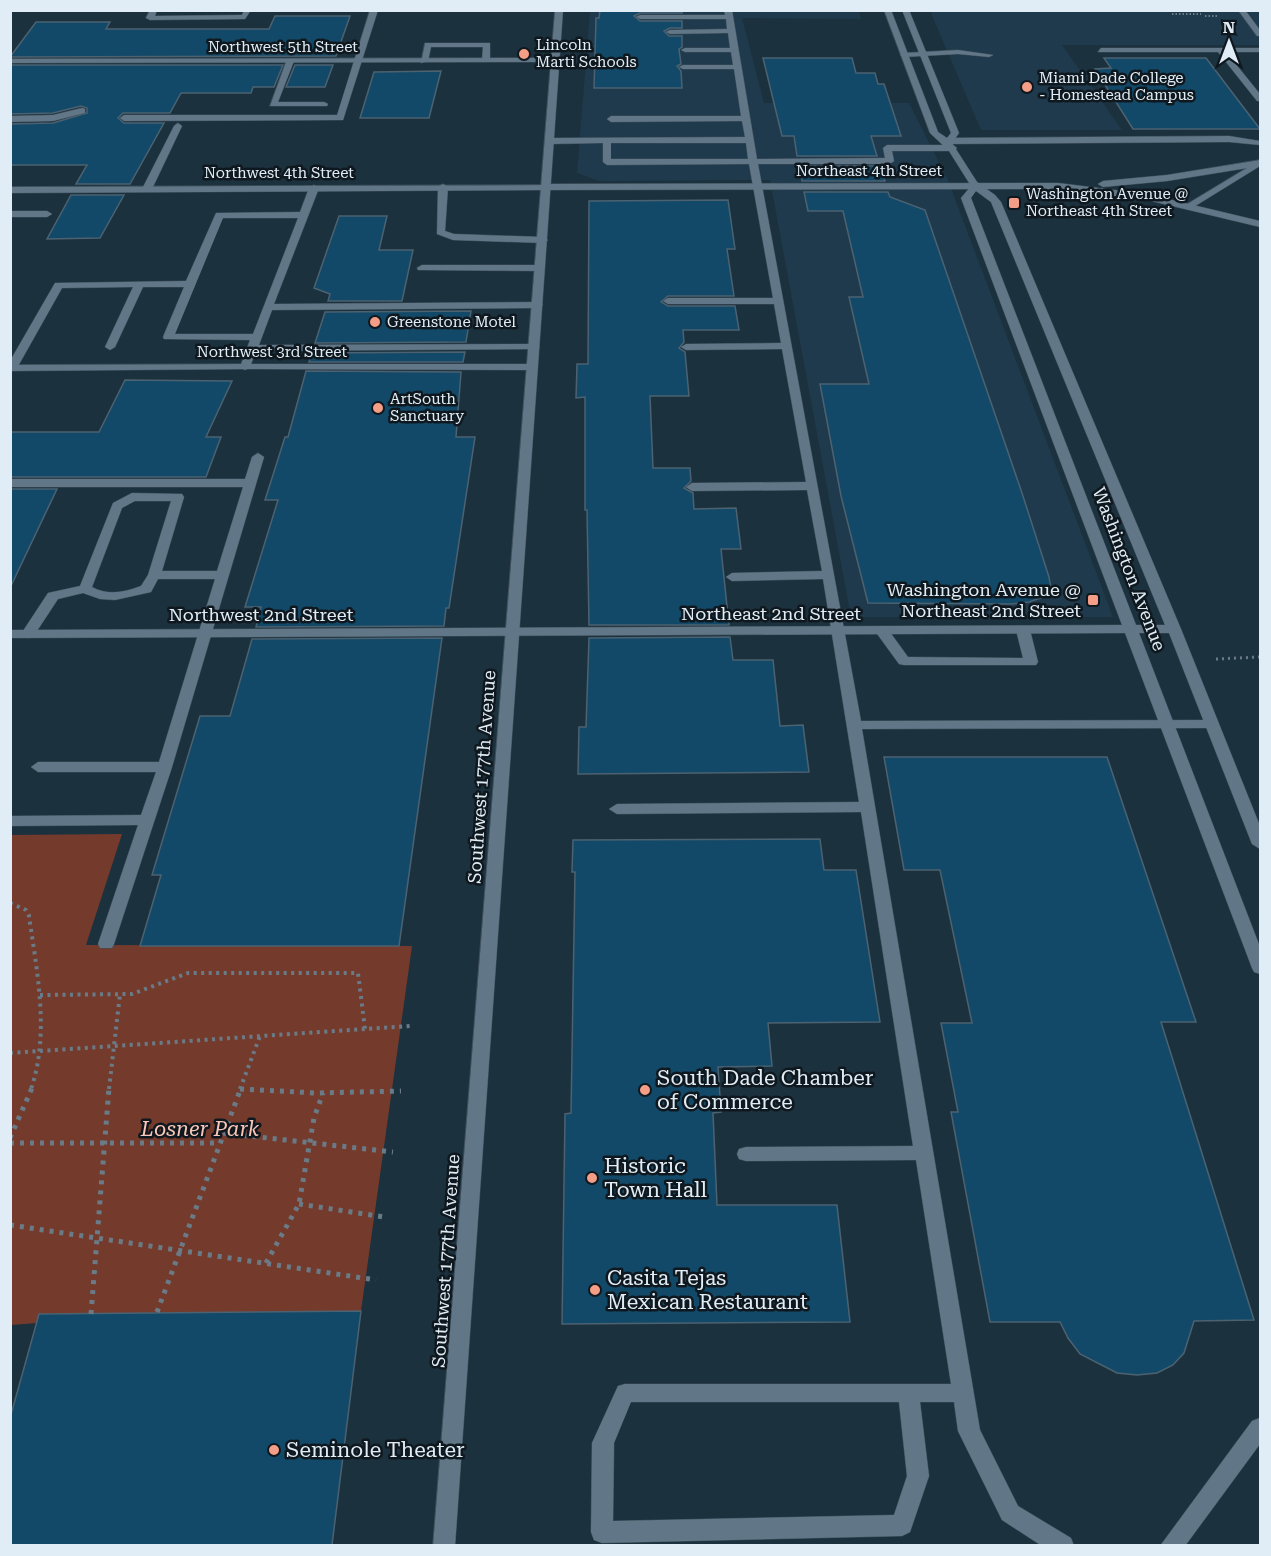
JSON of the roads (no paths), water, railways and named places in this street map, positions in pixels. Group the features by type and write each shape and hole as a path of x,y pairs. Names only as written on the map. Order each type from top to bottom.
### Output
{"street":[{"path":"154,10 150,18 245,17 248,10"},
{"path":"124,118 340,118 374,10"},
{"name":"Southwest 177th Avenue","path":"444,1545 559,10"},
{"name":"Washington Avenue","path":"887,10 934,133 951,144 975,186 994,197 1174,629 1260,844"},
{"name":"Washington Avenue","path":"905,10 955,133 951,144"},
{"path":"1241,10 1259,30"},
{"path":"640,17 729,14 757,186 868,807 969,1431 1010,1513 1063,1545"},
{"path":"670,32 732,31"},
{"path":"424,61 428,45 488,45 486,60"},
{"path":"685,50 735,50"},
{"path":"1101,50 1260,51"},
{"path":"1220,51 1260,99"},
{"path":"904,55 968,58 989,55 958,52 923,55"},
{"name":"Northwest 5th Street","path":"10,62 556,60"},
{"path":"290,61 273,104 324,104"},
{"path":"683,67 738,67"},
{"path":"10,119 53,118 82,111"},
{"path":"611,118 746,118"},
{"path":"147,189 178,126"},
{"path":"550,141 749,140"},
{"path":"607,141 607,162 890,161 886,148 951,144 1229,140 1260,143"},
{"path":"1058,186 1150,180 1260,163"},
{"path":"1190,206 1260,163"},
{"name":"Washington Avenue","path":"975,186 966,198 1260,968"},
{"name":"Northeast 4th Street","path":"547,187 1058,186 1126,193 1260,224"},
{"path":"443,187 440,232 453,237 543,240"},
{"name":"Northwest 4th Street","path":"10,190 547,187"},
{"path":"245,367 314,188"},
{"path":"10,214 47,214"},
{"path":"257,337 168,337 219,215 304,215"},
{"path":"422,268 540,268"},
{"path":"110,347 140,284"},
{"path":"11,368 59,285 190,284"},
{"path":"668,301 778,302"},
{"path":"268,307 538,305"},
{"path":"686,347 786,346"},
{"path":"252,348 535,347"},
{"name":"Northwest 3rd Street","path":"11,368 533,367"},
{"path":"106,944 165,766 203,633 258,457"},
{"path":"10,483 250,483"},
{"path":"692,487 812,486"},
{"path":"28,633 53,596 85,589 97,596 127,596 146,589 154,574 178,497 132,496 117,506 85,589"},
{"path":"154,574 221,575"},
{"path":"732,577 828,575"},
{"name":"Northeast 2nd Street","path":"512,633 1174,629"},
{"path":"882,631 904,660 1031,662 1023,630"},
{"name":"Northwest 2nd Street","path":"10,633 512,633"},
{"path":"854,725 1212,724"},
{"path":"38,767 165,766"},
{"path":"617,809 868,807"},
{"path":"10,821 146,820"},
{"path":"746,1154 924,1153"},
{"path":"908,1393 918,1476 902,1525 602,1532 603,1443 625,1394 908,1393 963,1393"},
{"path":"1171,1545 1260,1428"}],"place":[{"name":"Lincoln Marti Schools","path":"524,54"},
{"name":"Miami Dade College - Homestead Campus","path":"1027,87"},
{"name":"Washington Avenue @ Northeast 4th Street","path":"1014,203"},
{"name":"Greenstone Motel","path":"375,322"},
{"name":"ArtSouth Sanctuary","path":"378,408"},
{"name":"Washington Avenue @ Northeast 2nd Street","path":"1093,600"},
{"name":"South Dade Chamber of Commerce","path":"645,1090"},
{"name":"Historic Town Hall","path":"592,1178"},
{"name":"Casita Tejas Mexican Restaurant","path":"595,1290"},
{"name":"Seminole Theater","path":"274,1450"}],"park label":[{"name":"Losner Park","path":"200,1129"}]}
